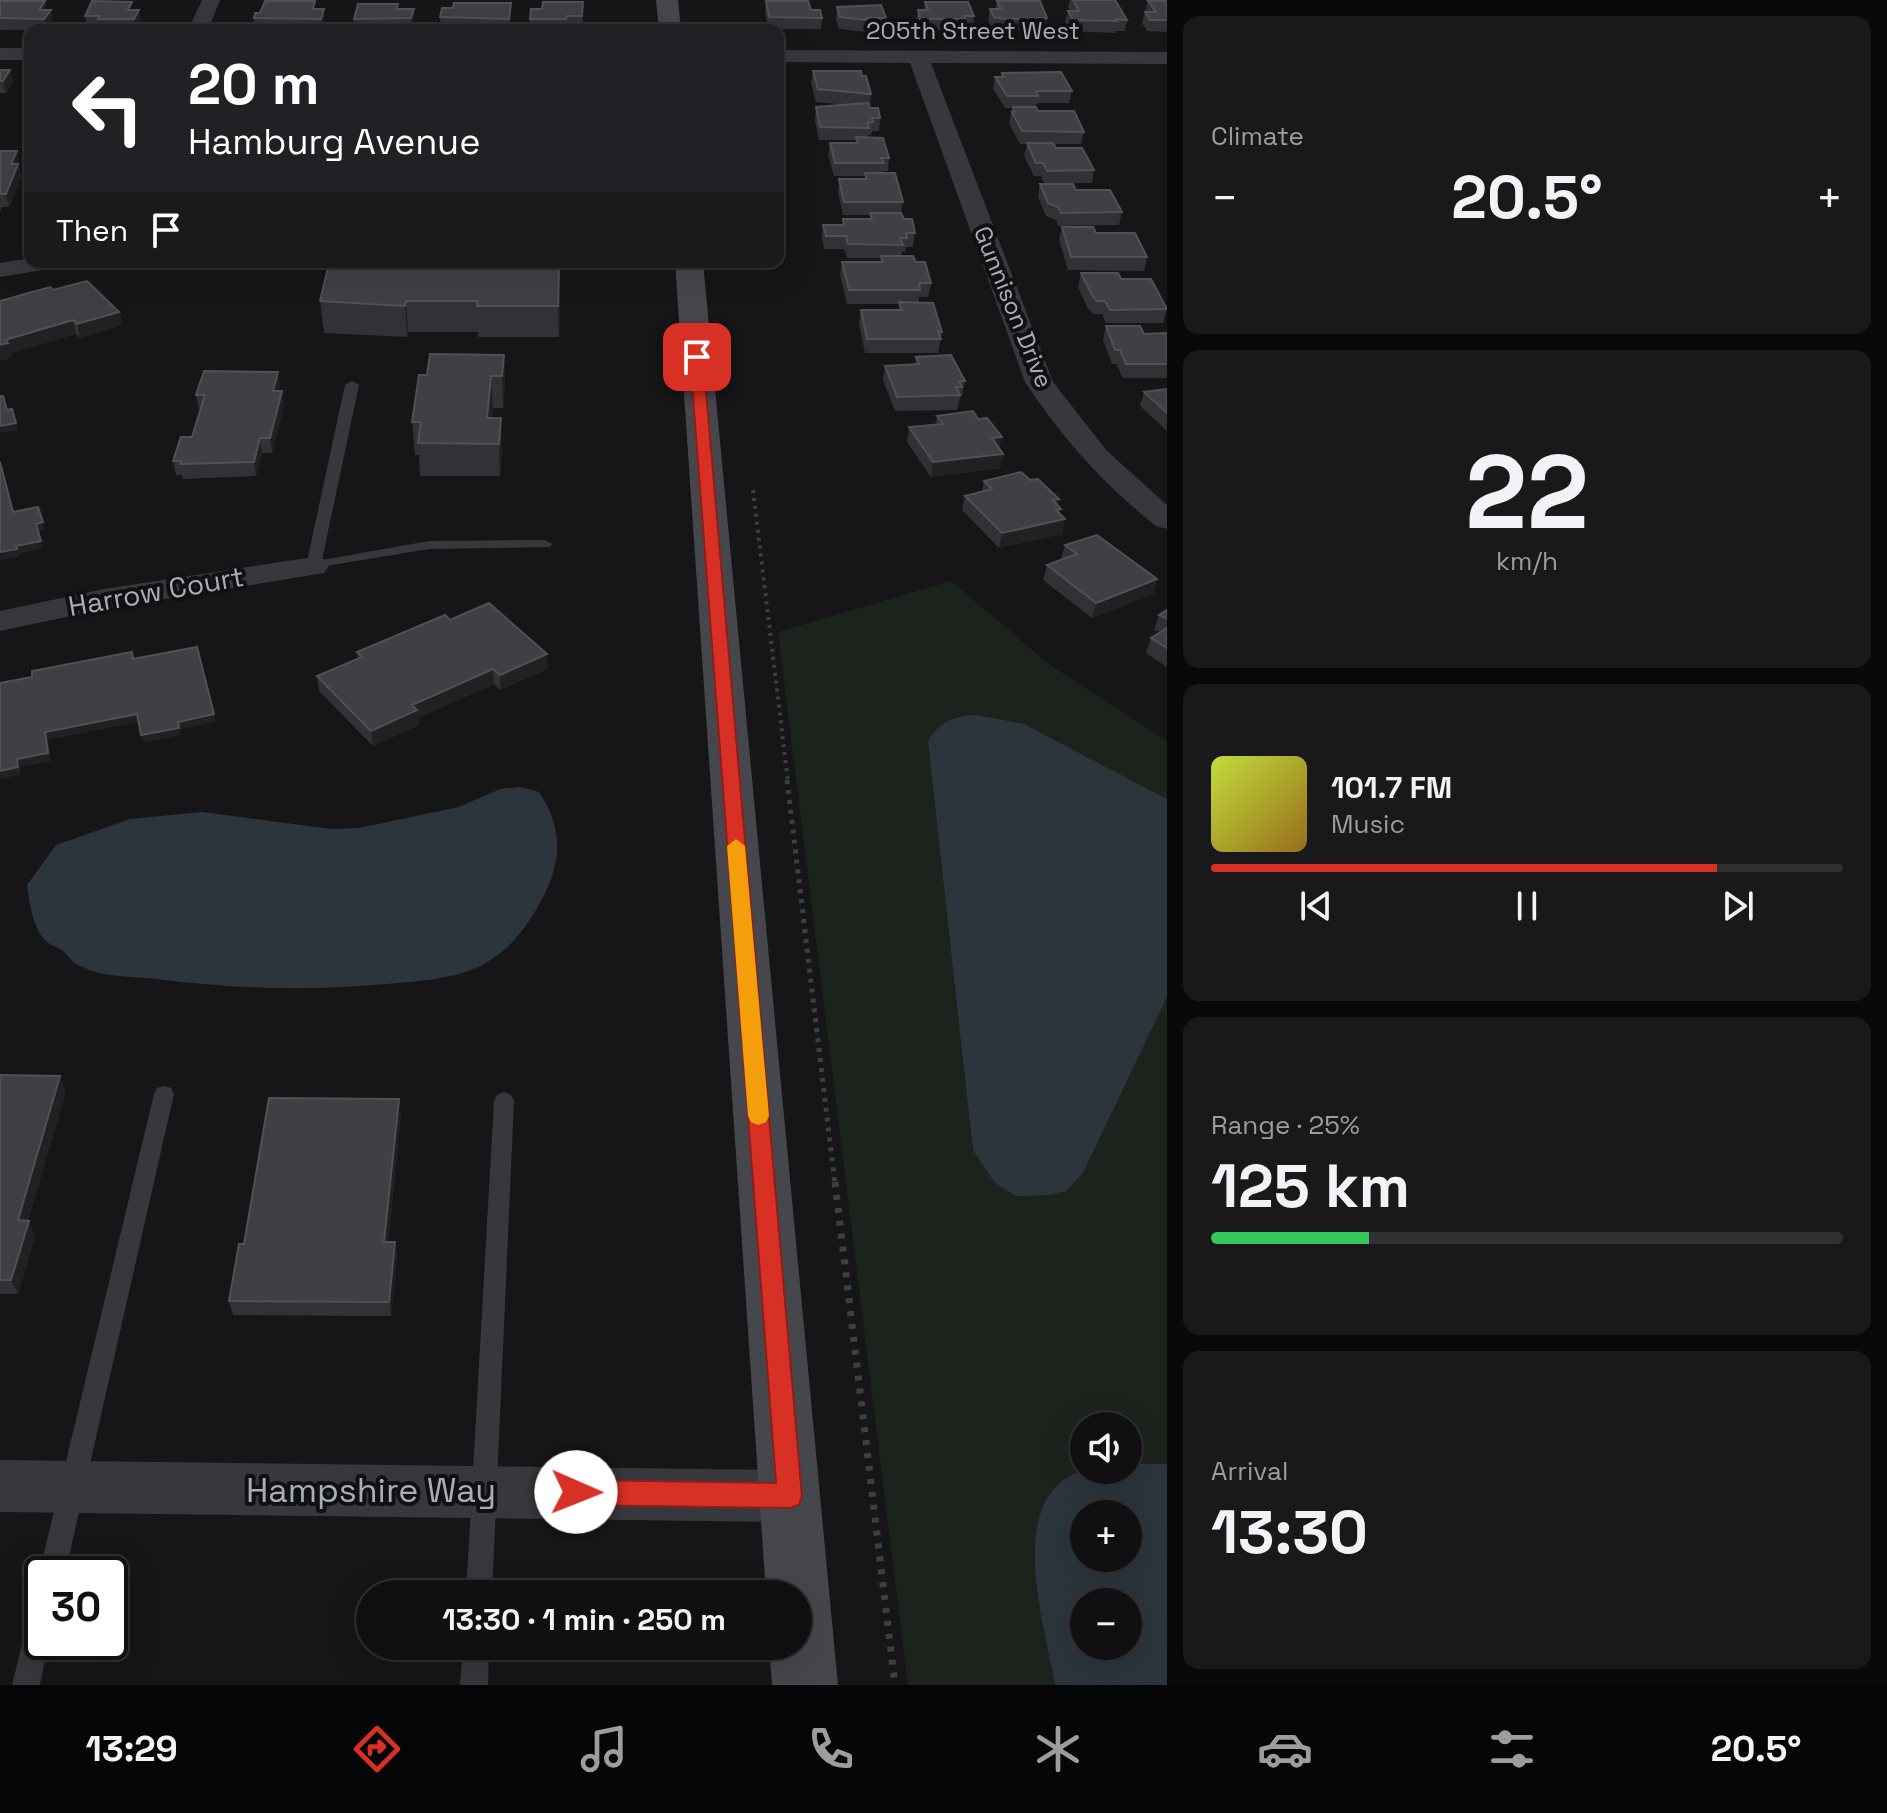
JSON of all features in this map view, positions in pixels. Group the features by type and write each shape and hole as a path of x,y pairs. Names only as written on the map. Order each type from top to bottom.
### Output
{"street":[{"path":"201,24 211,0"},
{"path":"667,0 669,24"},
{"path":"0,54 24,54"},
{"name":"205th Street West","path":"784,56 1167,58"},
{"name":"Gunnison Drive","path":"918,56 1039,382 1088,450 1131,492 1167,520"},
{"path":"0,270 24,266"},
{"path":"689,268 797,1580"},
{"name":"Harrow Court","path":"0,621 104,599 313,566"},
{"name":"Hampshire Way","path":"0,1486 790,1496"},
{"path":"803,1660 805,1685"}],"lane":[{"path":"352,385 313,566 414,547 545,544"},
{"path":"56,1556 164,1094"},
{"path":"480,1580 504,1101"},
{"path":"26,1685 32,1660"},
{"path":"474,1685 475,1660"}],"path":[{"path":"752,484 895,1685"}],"shaded area":[{"path":"951,581 1050,665 1167,741 1167,799 1024,724 977,715 966,1078 973,1150 1083,1173 1167,997 1167,1464 1142,1464 1142,1412 1070,1412 1070,1476 1033,1552 1055,1685 908,1685 778,632"},
{"path":"977,715 1024,724 1167,799 1167,997 1083,1173 1066,1191 1049,1195 1016,1196 995,1183 973,1150 928,741 948,721"},
{"path":"521,787 539,792 555,827 557,851 552,876 519,935 488,962 454,975 387,984 272,988 108,975 77,965 62,950 48,942 32,914 27,885 56,845 130,819 202,812 331,829 359,828 459,807 500,789"},
{"path":"1142,1464 1167,1464 1167,1685 1055,1685 1039,1604 1035,1544 1039,1517 1050,1494 1068,1477 1070,1484 1142,1484"}],"building":[{"path":"1073,0 1115,0 1127,20 1073,20 1068,11 1079,11"},
{"path":"0,1 45,1 39,10 51,10 44,19 0,18"},
{"path":"92,1 132,2 128,10 139,10 134,19 85,16"},
{"path":"265,1 315,1 313,9 324,9 321,19 254,18"},
{"path":"766,1 808,1 811,10 820,10 822,18 769,17"},
{"path":"997,1 1040,1 1047,18 994,17 990,9 1001,9"},
{"path":"1148,1 1167,1 1167,20 1150,20 1145,12 1156,12"},
{"path":"543,2 583,2 582,16 530,19 531,9 542,9"},
{"path":"925,2 968,2 974,16 964,16 965,19 920,19 918,10 928,10"},
{"path":"454,3 511,3 509,19 440,17 442,8 453,8"},
{"path":"358,4 398,4 397,9 414,9 411,18 354,19"},
{"path":"881,5 886,18 867,20 840,17 837,7"},
{"path":"0,70 10,70 3,81 0,81"},
{"path":"813,71 861,71 862,76 866,76 871,94 818,89"},
{"path":"1061,72 1072,91 1036,91 1038,96 1007,96 995,77 1004,77 1002,73"},
{"path":"868,103 870,108 878,108 880,118 872,118 873,122 867,123 869,128 820,127 816,107"},
{"path":"1013,107 1074,111 1084,132 1022,131 1012,112 1015,112"},
{"path":"856,137 883,138 889,158 881,158 884,163 835,163 830,143 858,143"},
{"path":"1027,143 1082,148 1094,170 1047,171 1043,163 1036,163"},
{"path":"0,151 17,151 11,164 18,164 6,194 0,194"},
{"path":"865,173 895,173 903,202 844,202 839,179 867,179"},
{"path":"1040,184 1073,184 1076,190 1110,190 1122,212 1061,213 1058,207 1048,203"},
{"path":"870,213 901,213 904,219 912,219 915,233 906,233 907,238 900,238 903,245 848,244 846,236 826,236 823,225 844,225 843,219 872,219"},
{"path":"1062,227 1093,227 1096,233 1135,233 1147,257 1071,257"},
{"path":"881,256 913,256 916,262 925,262 931,283 919,283 920,290 849,290 842,262 883,262"},
{"path":"328,268 559,269 558,306 477,306 477,301 406,301 405,306 320,301"},
{"path":"1081,273 1118,273 1121,279 1151,279 1167,309 1110,310 1105,301 1097,301 1092,295"},
{"path":"87,281 119,312 77,324 73,320 5,340 8,343 0,345 0,301 50,287 53,290"},
{"path":"899,302 933,303 942,332 938,331 941,339 867,339 861,310 902,310"},
{"path":"1106,326 1140,326 1144,334 1167,333 1167,364 1126,364 1120,350 1115,350"},
{"path":"430,354 504,355 502,376 491,376 487,418 501,418 499,444 418,443 421,422 412,422 419,375 427,375"},
{"path":"951,355 965,381 959,381 962,387 956,387 960,395 897,397 885,366 919,364 916,357"},
{"path":"204,371 278,372 273,391 282,391 270,438 260,438 254,462 180,464 181,461 173,461 181,437 192,437 205,395 196,395"},
{"path":"1167,389 1167,413 1144,392"},
{"path":"0,396 3,396 7,410 12,409 16,423 0,426"},
{"path":"973,411 978,419 987,418 1002,437 992,438 1003,454 933,462 909,427 943,424 937,416"},
{"path":"0,462 13,512 38,507 43,522 36,524 41,541 0,552"},
{"path":"1021,472 1030,480 1038,479 1059,499 1053,500 1061,509 1056,510 1065,519 1002,533 965,496 992,489 984,481"},
{"path":"1097,535 1157,579 1096,603 1047,565 1077,554 1065,545"},
{"path":"489,603 547,654 500,675 493,669 412,705 417,710 371,731 317,676 362,657 357,652 445,615 450,620"},
{"path":"1167,628 1167,648 1151,638"},
{"path":"197,647 214,714 178,722 179,728 141,735 137,714 45,732 48,753 17,759 18,767 0,771 0,683 32,677 32,671 132,652 133,659"},
{"path":"0,1075 60,1076 18,1220 29,1221 11,1280 0,1280"},
{"path":"269,1098 399,1099 384,1242 395,1242 389,1302 229,1301 239,1244 244,1244"}],"slow traffic":[{"path":"736,846 758,1116"}],"route":[{"path":"576,1492 790,1496 697,357"}]}
